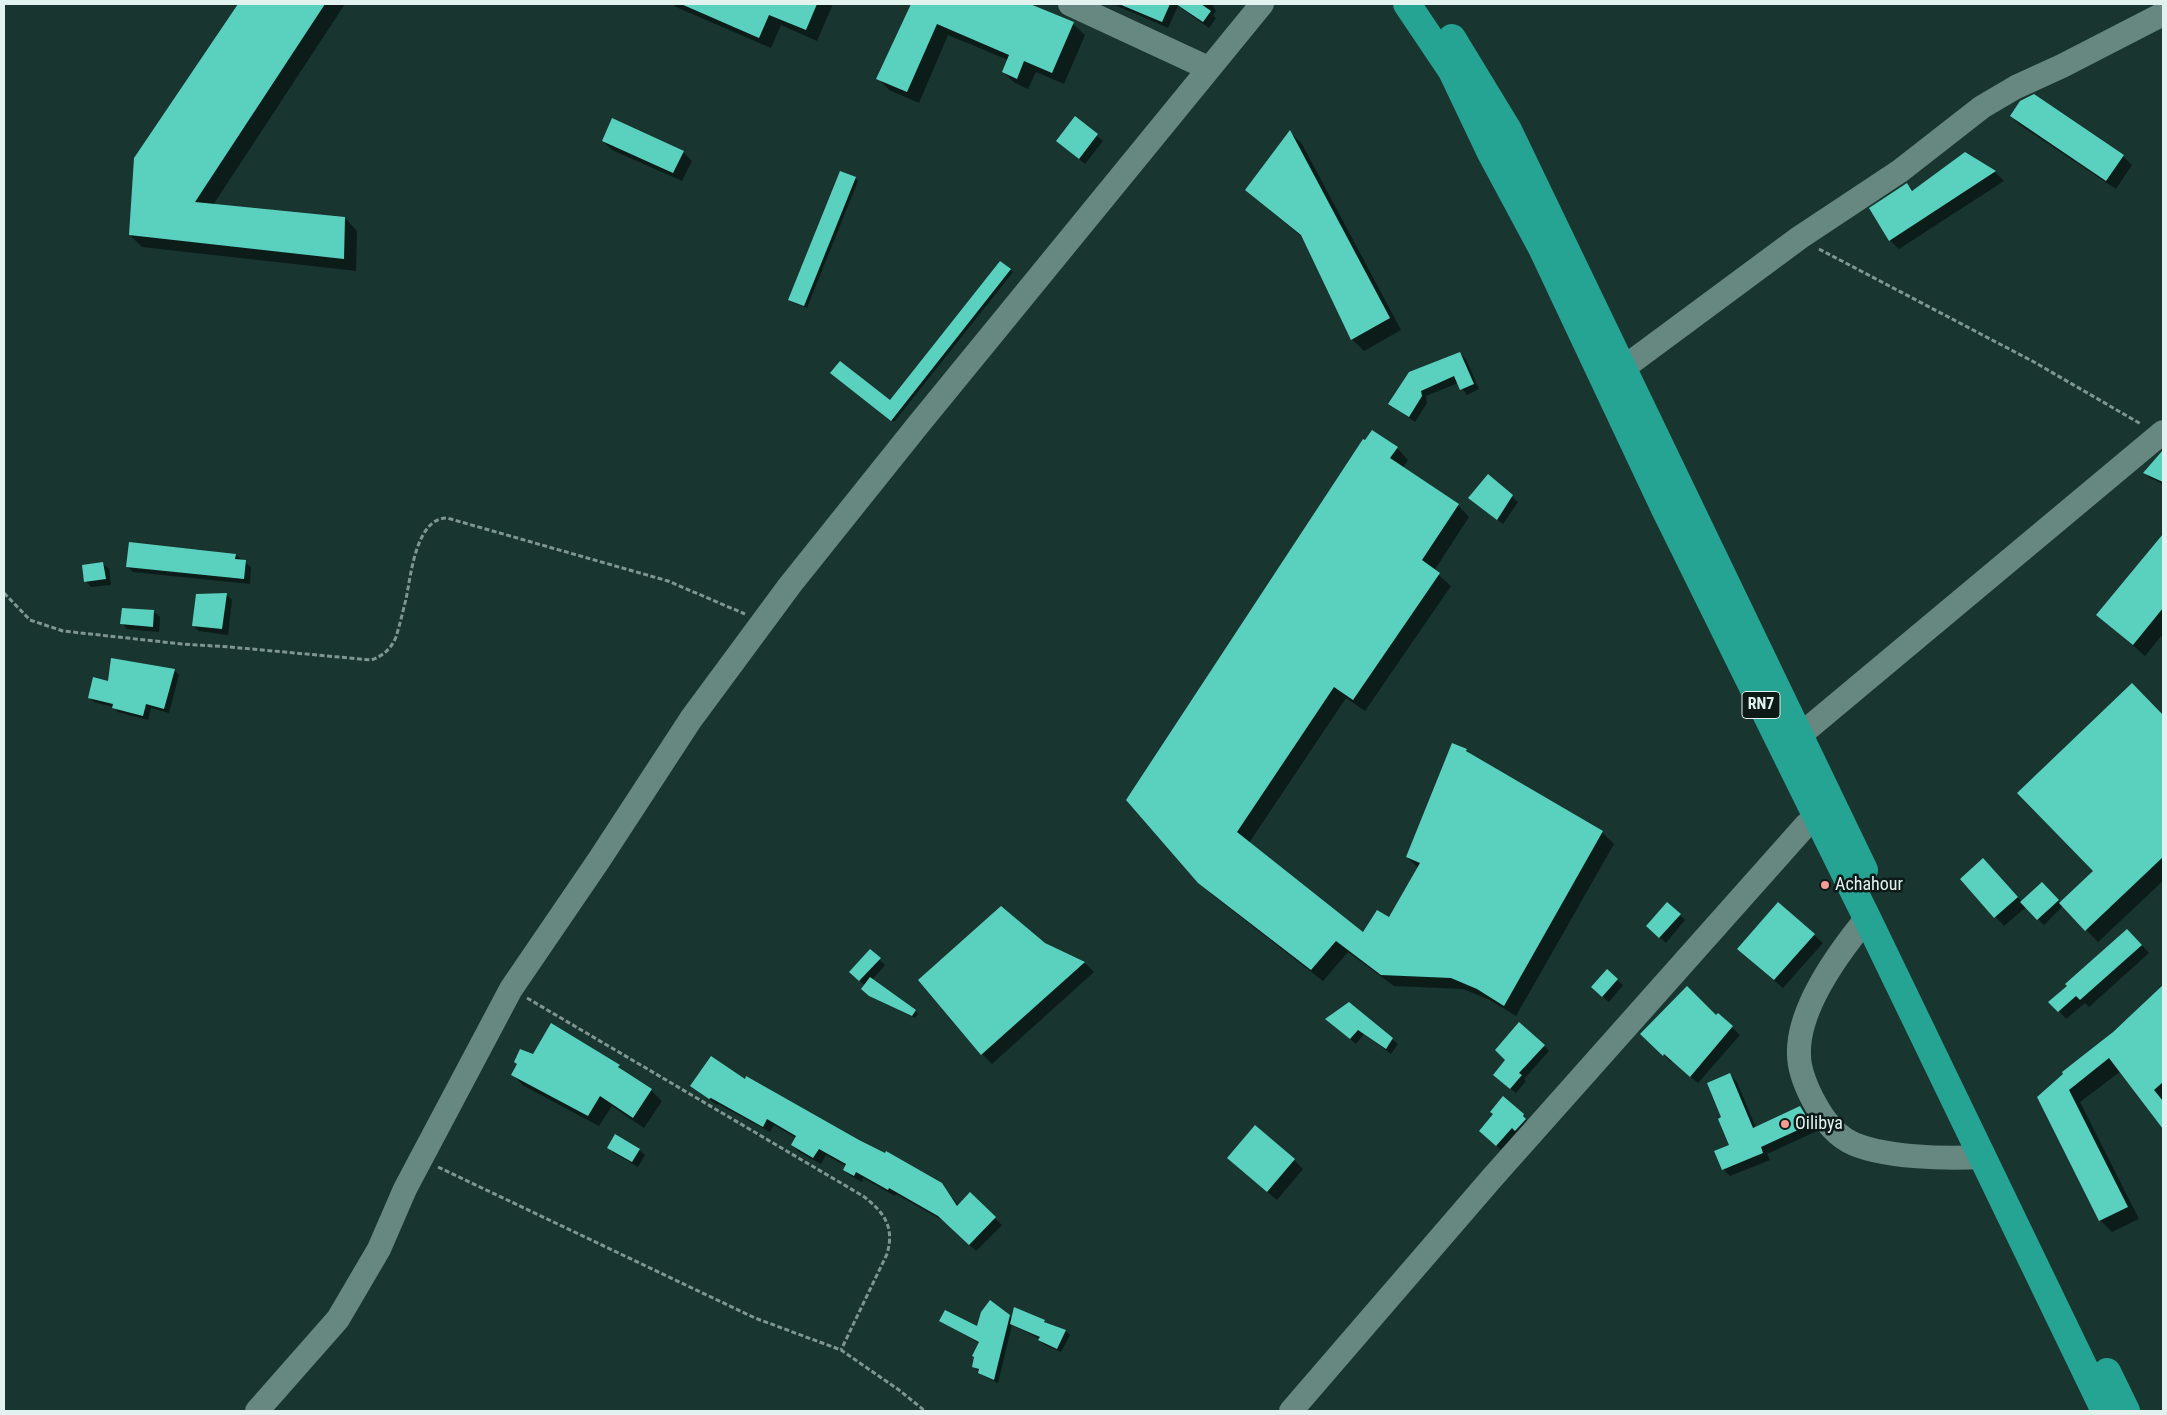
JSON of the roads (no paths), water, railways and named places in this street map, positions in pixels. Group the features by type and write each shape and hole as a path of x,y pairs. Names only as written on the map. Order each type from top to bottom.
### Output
{"highway":[{"name":"RN7","path":"1407,4 1452,71 1491,153 1543,250 1665,509 1825,811 2126,1411"},
{"name":"RN7","path":"1429,4 1468,62 1508,130 1799,736 1825,811 1867,918 2106,1411"}],"street":[{"path":"1070,4 1208,68"},
{"path":"257,1411 338,1319 379,1249 405,1189 511,989 600,860 691,719 790,585 912,432 1262,4"},
{"path":"1622,369 1799,238 1900,171 1982,107 2016,87 2062,66 2163,14"},
{"path":"1799,736 2161,433"},
{"path":"1291,1411 1492,1178 1806,825 1825,811"},
{"path":"1867,918 1842,950 1829,971 1802,1029 1799,1056 1805,1083 1825,1120 1848,1141 1863,1147 1934,1157 1983,1157"}],"place":[{"name":"Achahour","path":"1825,885"},
{"name":"Oilibya","path":"1785,1124"}]}
